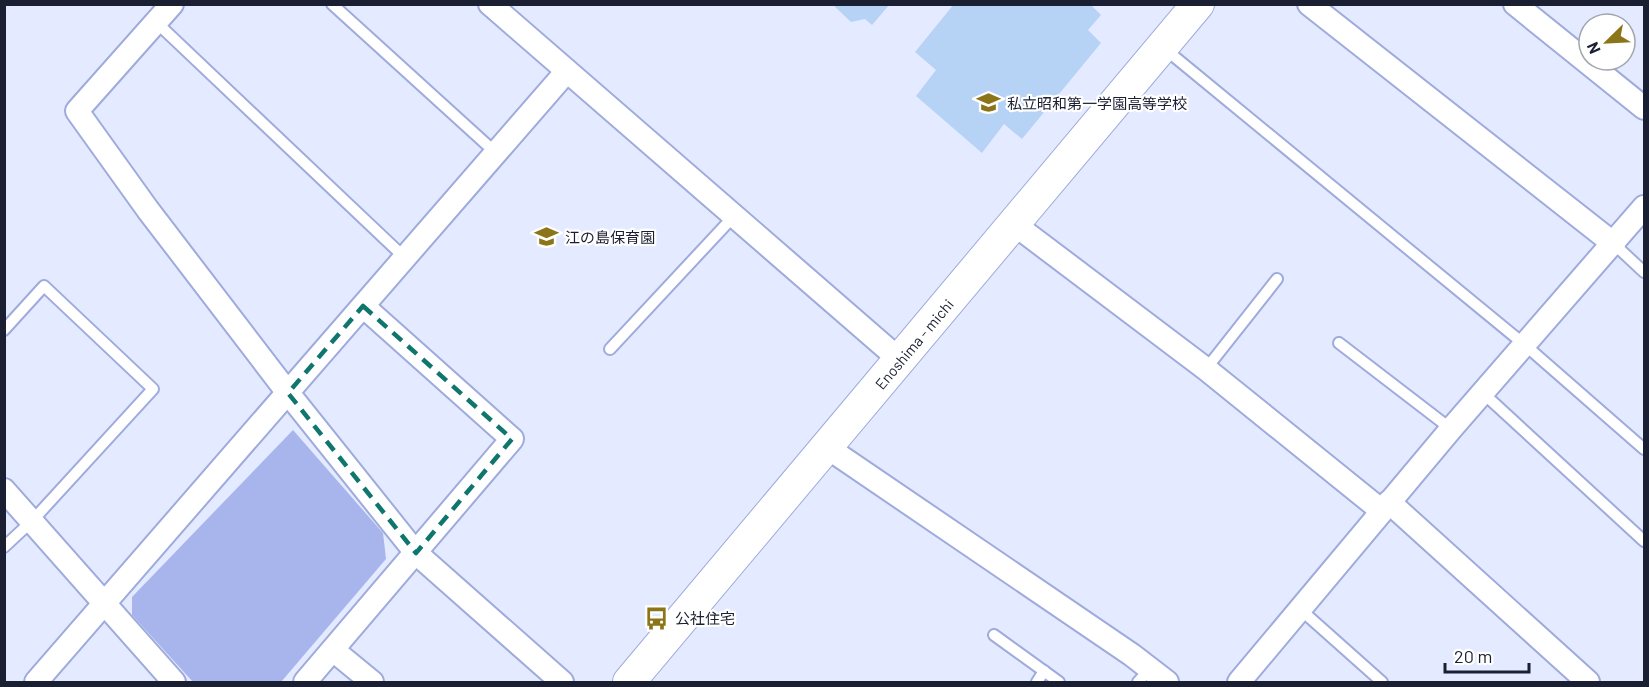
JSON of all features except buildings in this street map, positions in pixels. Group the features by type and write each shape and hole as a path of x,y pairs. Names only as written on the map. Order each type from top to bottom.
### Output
{"street":[{"path":"172,4 76,111 148,210 288,393 416,553 562,682"},
{"path":"490,4 900,360"},
{"name":"Enoshima - michi","path":"629,682 828,448 1198,4"},
{"path":"1309,4 1614,244"},
{"path":"1515,4 1644,108"},
{"path":"36,682 567,71"},
{"path":"1239,682 1451,429 1644,207"},
{"path":"1014,224 1386,507 1588,682"},
{"path":"305,682 512,439 363,306"},
{"path":"828,448 1152,678"},
{"path":"4,490 33,520 174,682"},
{"path":"333,650 372,682"}],"lane":[{"path":"332,4 496,153"},
{"path":"156,22 405,258"},
{"path":"1162,46 1525,345 1644,449"},
{"path":"610,348 734,216"},
{"path":"1614,244 1644,272"},
{"path":"1206,369 1277,279"},
{"path":"4,330 44,286 153,389 33,520 4,547"},
{"path":"1340,343 1451,429"},
{"path":"1483,393 1644,541"},
{"path":"1300,609 1382,682"},
{"path":"994,635 1059,682"},
{"path":"1037,682 1044,671"}],"highlighted area":[{"path":"363,306 512,439 416,553 288,393"}],"shaded area":[{"path":"293,430 383,533 386,559 281,682 193,682 132,615 132,597"}],"place":[{"name":"私立昭和第一学園高等学校","path":"989,103"},
{"name":"江の島保育園","path":"547,237"},
{"name":"公社住宅","path":"657,618"}]}
